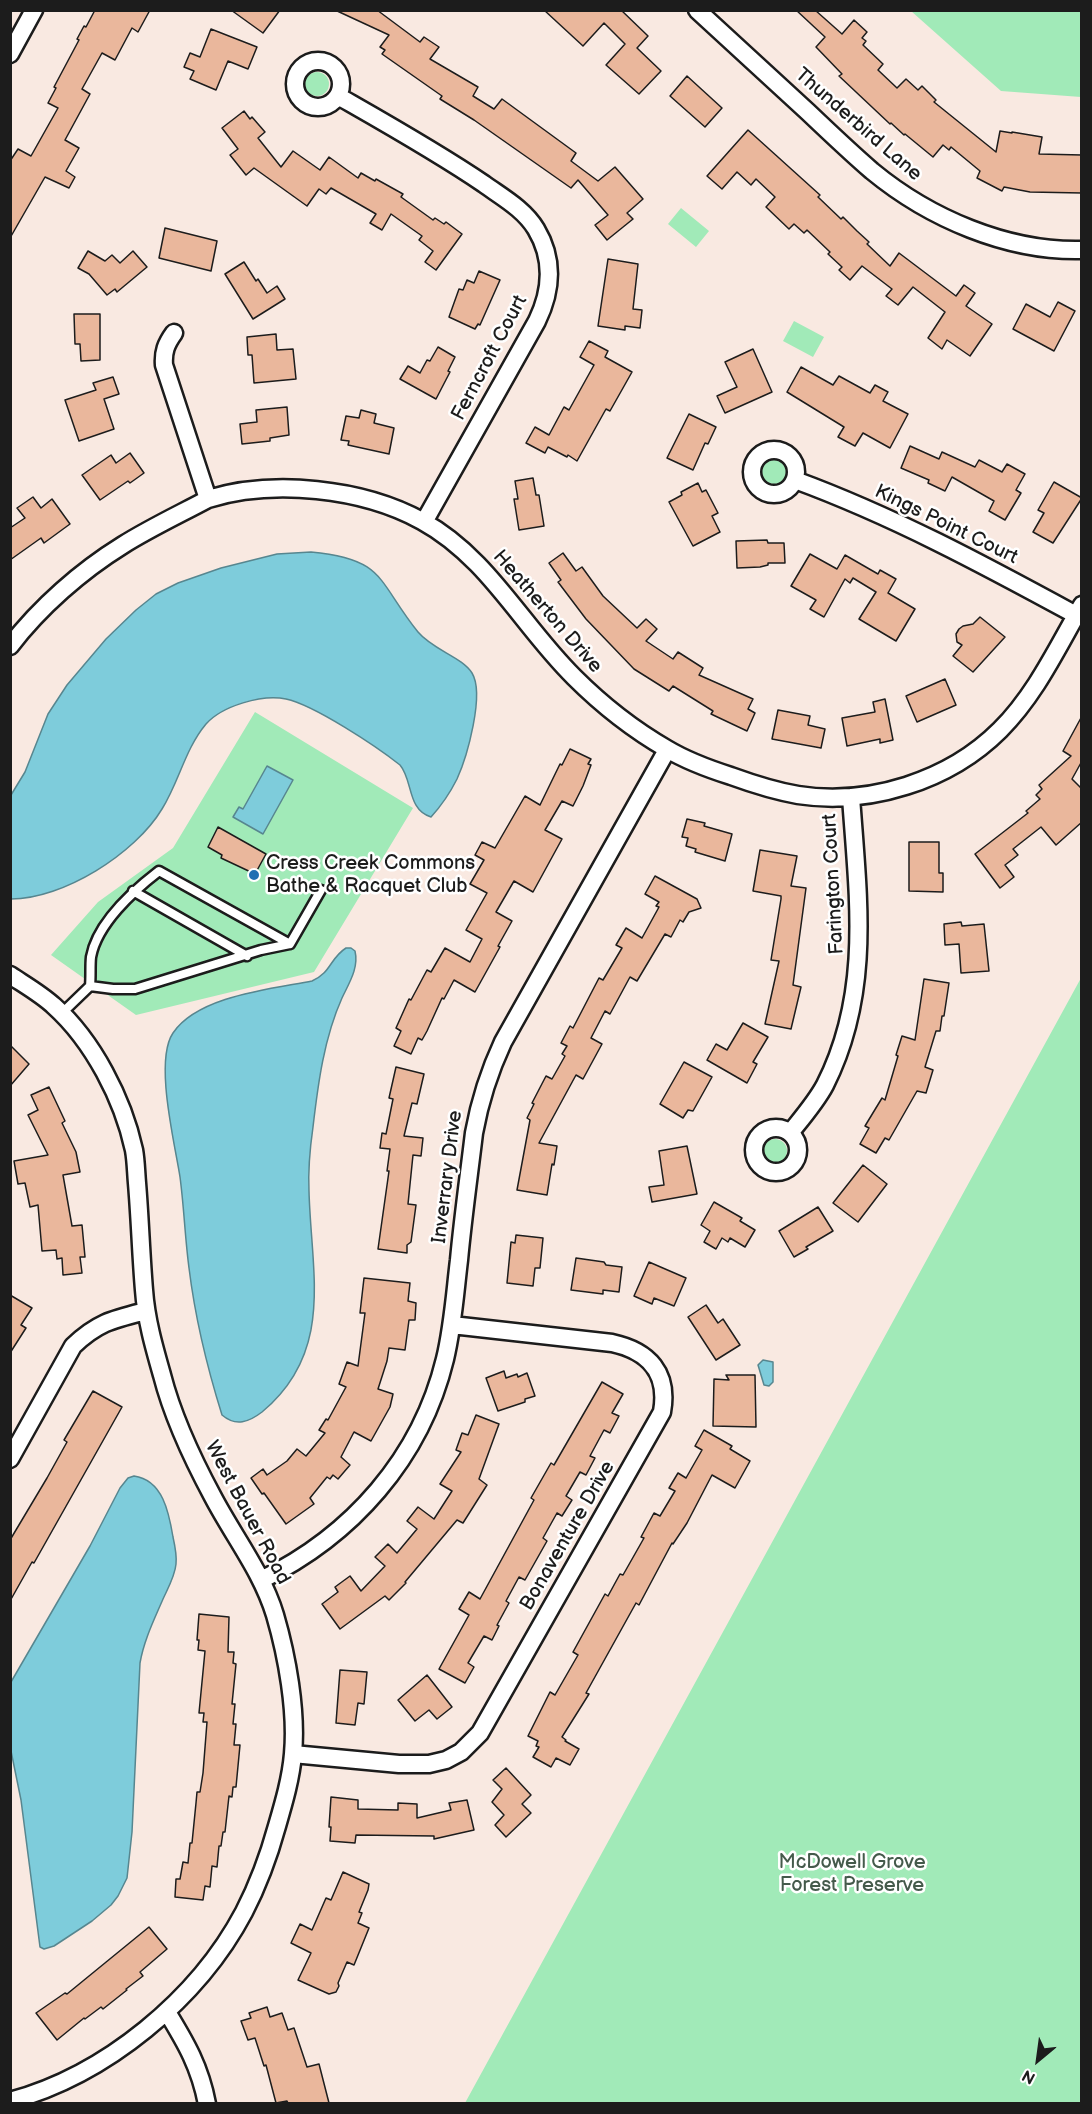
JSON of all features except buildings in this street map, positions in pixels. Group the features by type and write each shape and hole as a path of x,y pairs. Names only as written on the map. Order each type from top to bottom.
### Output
{"street":[{"path":"10,54 34,10"},
{"name":"Thunderbird Lane","path":"697,10 873,172 919,205 962,226 1009,241 1044,248 1082,250"},
{"name":"Ferncroft Court","path":"338,96 452,162 508,200 535,227 545,246 549,266 549,286 544,306 424,522"},
{"path":"174,333 165,347 164,365 208,500"},
{"name":"Kings Point Court","path":"795,480 834,494 903,525 1079,610"},
{"name":"Heatherton Drive","path":"10,646 43,609 98,562 124,544 208,500 221,495 279,489 311,489 351,495 405,513 424,522 463,551 481,567 547,649 586,689 667,750 699,765 762,787 799,795 850,797 897,789 934,775 981,747 1022,705 1038,682 1079,610"},
{"name":"Inverrary Drive","path":"261,1580 322,1544 341,1529 379,1491 395,1471 413,1441 431,1402 445,1361 453,1324 474,1133 489,1071 503,1042 667,750"},
{"name":"Farington Court","path":"790,1133 824,1086 839,1052 850,1019 855,994 860,921 850,797"},
{"name":"West Bauer Road","path":"10,975 55,1006 92,1050 122,1108 134,1152 146,1311 167,1394 187,1446 261,1580 275,1614 288,1663 293,1732 293,1754 284,1803 268,1859 243,1914 216,1955 167,2012 123,2047 92,2066 51,2086 10,2101"},
{"path":"10,1458 73,1346 88,1331 99,1325 146,1311"},
{"name":"Bonaventure Drive","path":"293,1754 399,1764 429,1764 446,1760 468,1746 480,1732 662,1412 664,1401 662,1384 656,1370 640,1353 630,1347 453,1324"},
{"path":"167,2012 196,2062 207,2103"}],"lane":[{"path":"61,1014 90,986 91,957 98,935 133,891 159,871 290,944"},
{"path":"90,986 135,989 261,950 290,944 321,890"},
{"path":"133,891 247,956"}],"green space":[{"path":"911,11 1081,11 1081,97 1001,91"},
{"path":"317,72 325,76 329,84 325,92 317,96 309,92 305,84 309,76"},
{"path":"681,208 709,231 696,247 668,224"},
{"path":"794,321 824,337 813,357 783,341"},
{"path":"774,460 782,464 786,472 782,480 774,484 766,480 762,472 766,464"},
{"name":"Cress Creek Commons Bathe & Racquet Club","path":"255,712 413,808 314,972 136,1015 51,955 98,902 173,848"},
{"name":"McDowell Grove Forest Preserve","path":"1081,978 1081,2103 465,2103"},
{"path":"775,1139 780,1140 786,1146 786,1156 780,1162 775,1163 770,1162 764,1156 763,1151 764,1146 770,1140"}],"water":[{"path":"311,552 354,560 367,567 386,586 418,632 431,644 461,662 472,673 477,695 470,741 457,779 435,813 431,817 418,808 400,765 344,727 312,709 286,699 254,700 222,712 206,724 187,755 162,809 150,826 116,857 96,871 53,891 11,899 11,795 25,772 48,714 67,685 106,639 156,594 178,583 221,568 277,554"},
{"path":"267,766 293,780 263,834 233,817 239,807 243,809"},
{"path":"346,948 355,951 356,963 326,1045 310,1151 309,1191 314,1309 309,1337 300,1363 285,1388 262,1412 247,1421 232,1421 222,1415 195,1305 180,1177 168,1103 165,1063 168,1046 173,1033 184,1020 200,1010 236,996 312,981 323,974"},
{"path":"763,1360 773,1362 773,1382 769,1386 764,1385 758,1365"},
{"path":"134,1476 152,1484 163,1499 167,1508 176,1561 173,1577 150,1630 140,1663 132,1832 127,1878 111,1905 92,1921 54,1946 44,1949 40,1947 21,1800 11,1751 11,1682 90,1546 120,1488 128,1478"}],"place":[{"name":"Cress Creek Commons Bathe & Racquet Club","path":"254,875"}]}
